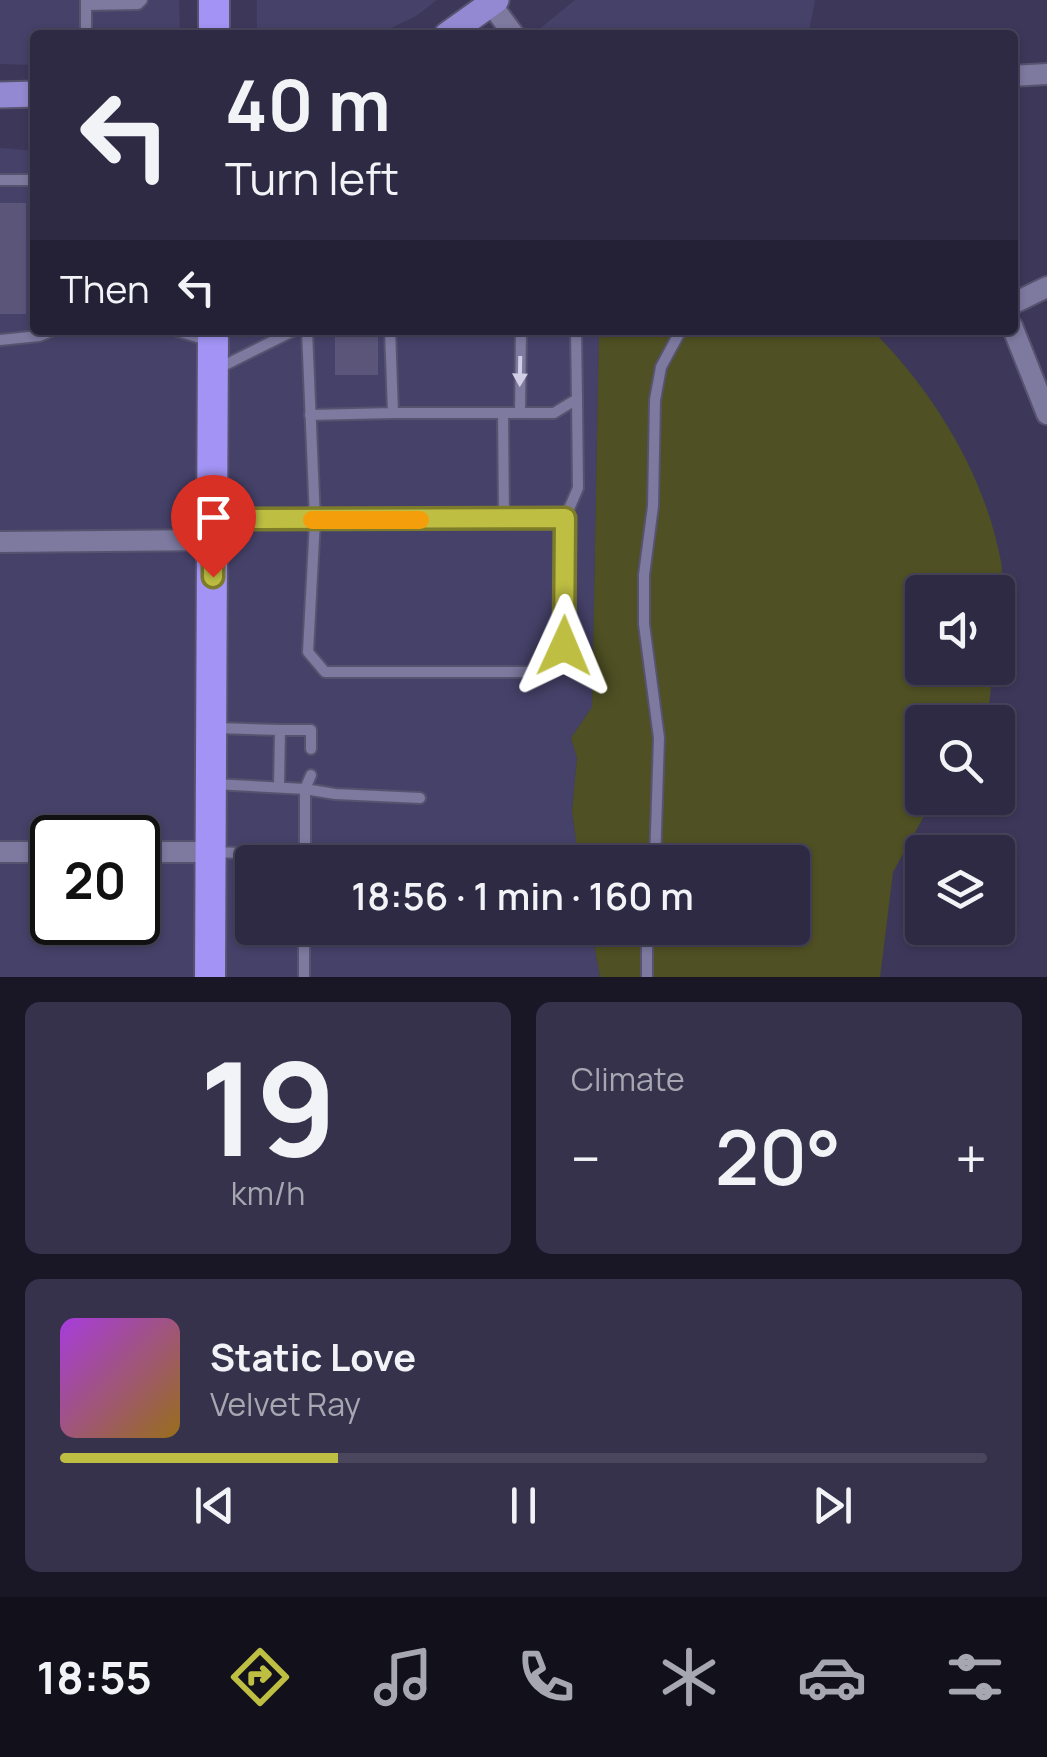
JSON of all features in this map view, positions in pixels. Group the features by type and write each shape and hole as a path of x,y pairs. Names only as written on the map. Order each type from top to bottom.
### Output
{"highway":[{"path":"214,0 214,30"},
{"path":"210,977 213,348"}],"main road":[{"path":"454,30 494,2"},
{"path":"0,95 30,94"}],"street":[{"path":"494,2 511,30"},
{"path":"1018,76 1047,74"},
{"path":"1018,301 1047,287"},
{"path":"1016,335 1047,414"},
{"path":"0,542 213,530"},
{"path":"0,852 30,852"},
{"path":"160,852 211,852"}],"lane":[{"path":"86,30 86,3 138,4 142,0"},
{"path":"0,180 30,180"},
{"path":"0,340 42,335"},
{"path":"185,335 213,348 272,335"},
{"path":"307,335 315,520 308,652 326,672 542,672 564,646 565,518 578,488 576,335"},
{"path":"390,335 393,413"},
{"path":"520,413 521,335"},
{"path":"656,845 659,738 644,624 644,575 652,506 655,400 661,367 677,335"},
{"path":"310,414 554,413 577,398"},
{"path":"504,413 504,520"},
{"path":"213,530 315,520 565,518"},
{"path":"212,728 311,730 311,750"},
{"path":"279,785 280,730"},
{"path":"304,845 305,789 310,775"},
{"path":"212,784 279,785 335,794 420,798"},
{"path":"211,852 235,854"},
{"path":"304,945 304,977"},
{"path":"647,945 647,977"}],"shaded area":[{"path":"0,0 179,0 180,30 30,30 30,65 0,64"},
{"path":"257,0 437,0 387,30 257,30"},
{"path":"575,0 815,1 809,30 538,30"},
{"path":"0,148 30,151 30,335 202,335 199,977 0,977"},
{"path":"225,335 599,335 592,707 571,738 577,758 572,811 577,845 235,845 235,945 594,945 600,977 222,977"},
{"path":"599,335 877,335 936,408 970,467 993,530 1002,575 905,575 905,685 991,685 989,705 905,705 905,815 925,815 914,835 905,835 905,850 893,872 880,977 600,977 594,945 810,945 810,845 577,845 572,811 577,758 571,738 592,707"}],"building":[{"path":"0,203 26,203 26,314 0,314"},
{"path":"335,335 378,335 378,375 335,375"}],"slow traffic":[{"path":"312,520 420,520"}],"route":[{"path":"213,577 213,519 565,518 564,646"}]}
